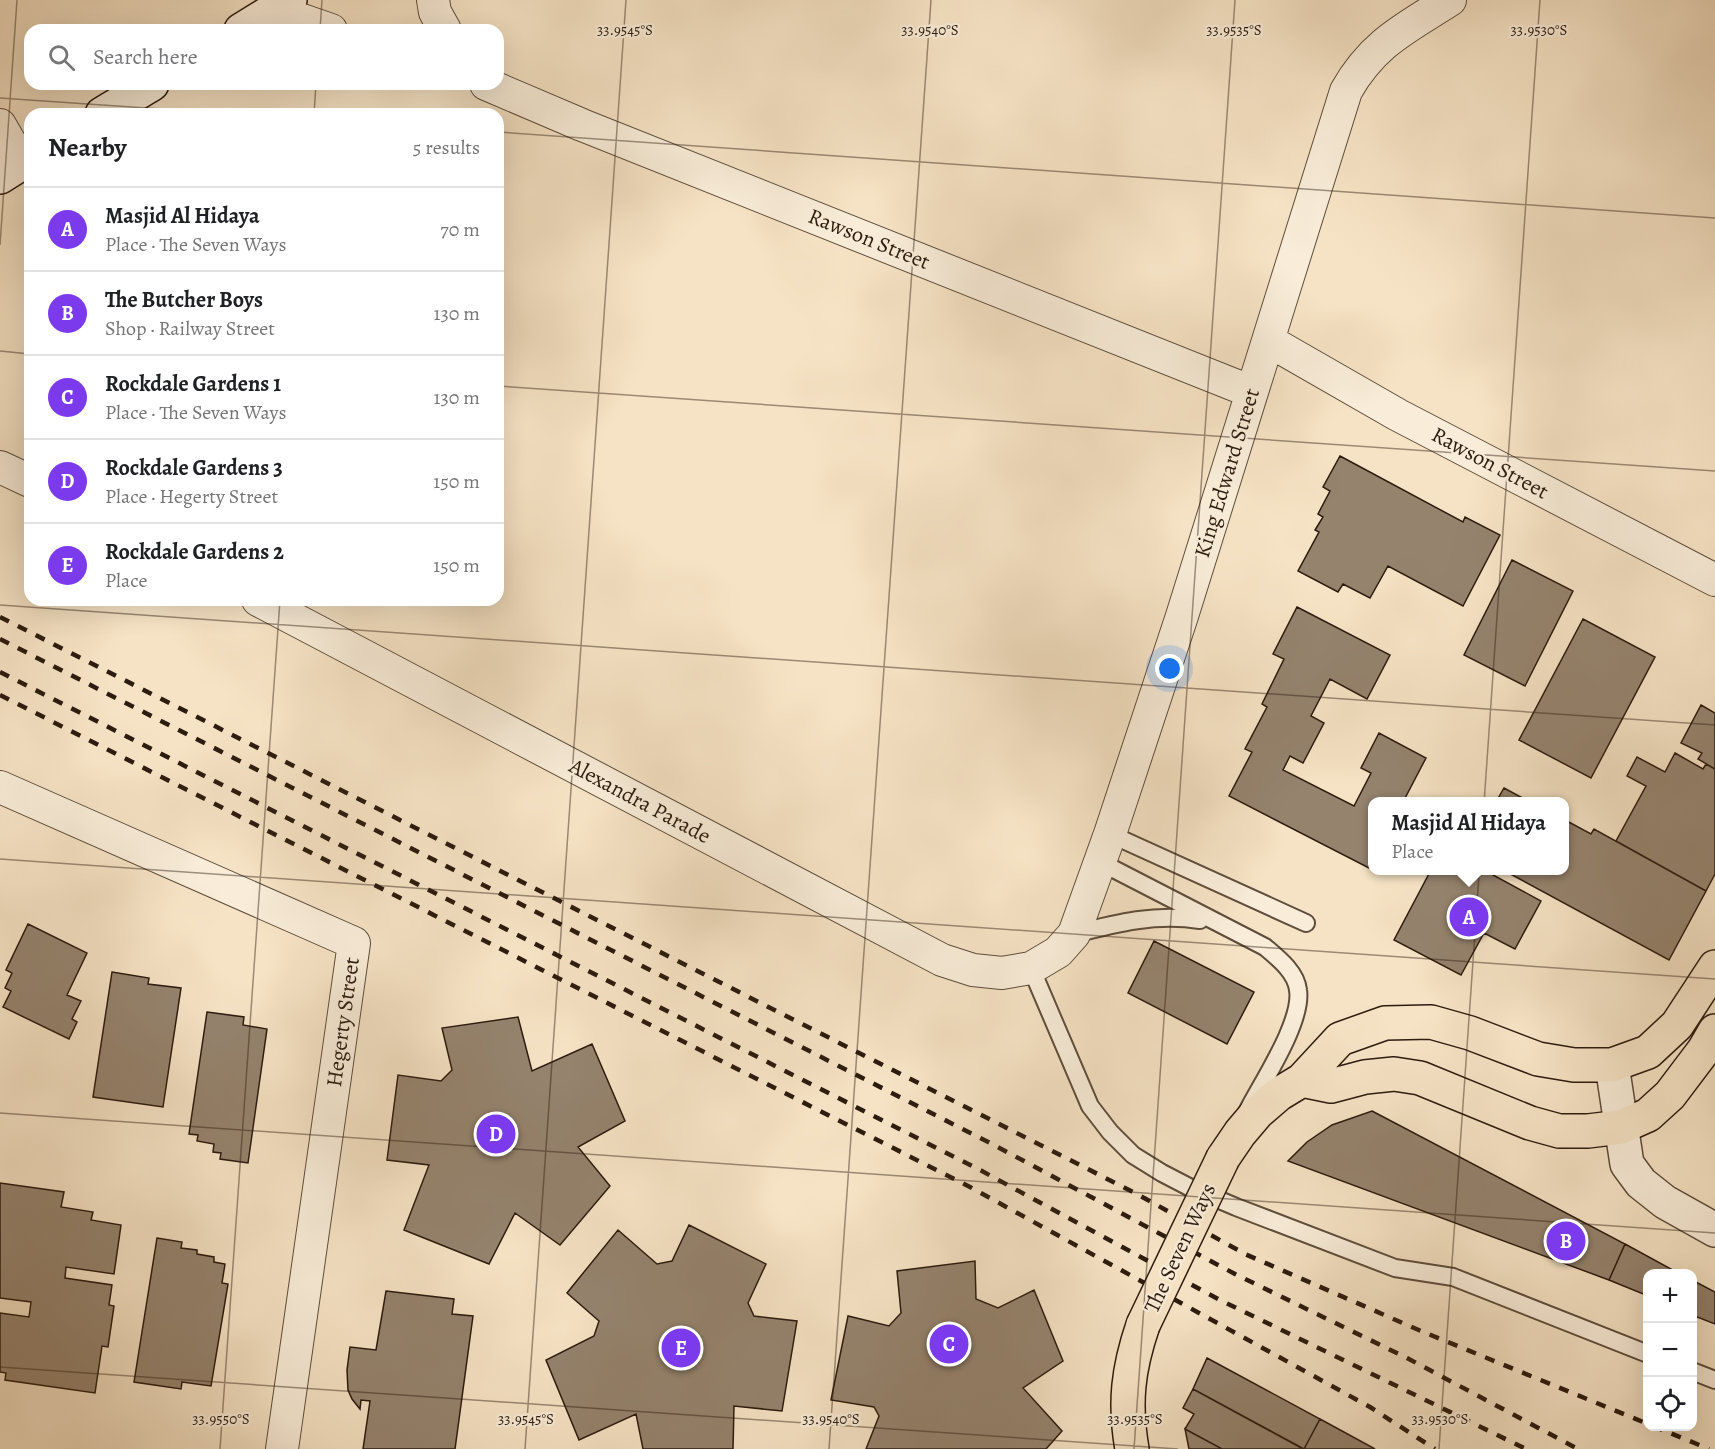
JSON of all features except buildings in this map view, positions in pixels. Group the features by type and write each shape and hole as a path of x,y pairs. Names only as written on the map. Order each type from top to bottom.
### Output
{"main road":[{"name":"The Seven Ways","path":"1132,1449 1127,1420 1128,1385 1133,1353 1143,1325 1223,1158 1240,1132 1257,1113 1279,1094 1302,1080 1340,1039 1385,1023 1431,1022 1470,1033 1538,1059 1574,1065 1612,1065 1648,1052 1677,1025 1715,967"},
{"path":"1302,1080 1331,1086 1365,1077 1394,1074 1420,1078 1530,1123 1559,1131 1588,1131 1621,1127 1648,1115 1671,1095 1715,1031"}],"street":[{"path":"433,0 435,12 442,24"},
{"name":"King Edward Street","path":"1031,968 1058,952 1074,934 1105,848 1182,616 1346,91 1357,71 1373,52 1393,36 1450,0"},
{"path":"251,24 282,5 319,24"},
{"path":"112,108 142,90"},
{"name":"Rawson Street","path":"500,90 582,125 1252,392"},
{"path":"0,125 17,166"},
{"name":"Rawson Street","path":"1269,341 1398,415 1715,580"},
{"path":"0,467 24,478"},
{"name":"Alexandra Parade","path":"269,606 942,960 973,970 1002,973 1031,968"},
{"name":"Hegerty Street","path":"0,788 354,943 282,1449"},
{"path":"1612,1065 1627,1164 1641,1183 1665,1202 1715,1230"}],"lane":[{"path":"1105,848 1213,921 1265,947 1293,976 1298,989 1299,1005 1292,1027 1223,1158"},
{"path":"1105,848 1306,923"},
{"path":"1074,934 1150,917 1177,916 1213,921"},
{"path":"1031,968 1090,1106 1110,1132 1133,1155 1162,1173 1236,1207 1395,1268 1453,1277 1643,1352"},
{"path":"1697,1373 1715,1380"}],"railway":[{"path":"0,617 1137,1194 1245,1254 1421,1331 1643,1422"},
{"path":"0,639 994,1145 1235,1274 1407,1358 1578,1449"},
{"path":"0,672 980,1170 1220,1300 1526,1449"},
{"path":"0,695 970,1187 1370,1407 1435,1449"},
{"path":"1665,1431 1709,1449"}],"place":[{"name":"Masjid Al Hidaya","path":"1469,917"},
{"name":"Rockdale Gardens 3","path":"496,1134"},
{"name":"The Butcher Boys","path":"1566,1241"},
{"name":"Rockdale Gardens 1","path":"949,1344"},
{"name":"Rockdale Gardens 2","path":"681,1348"}]}
